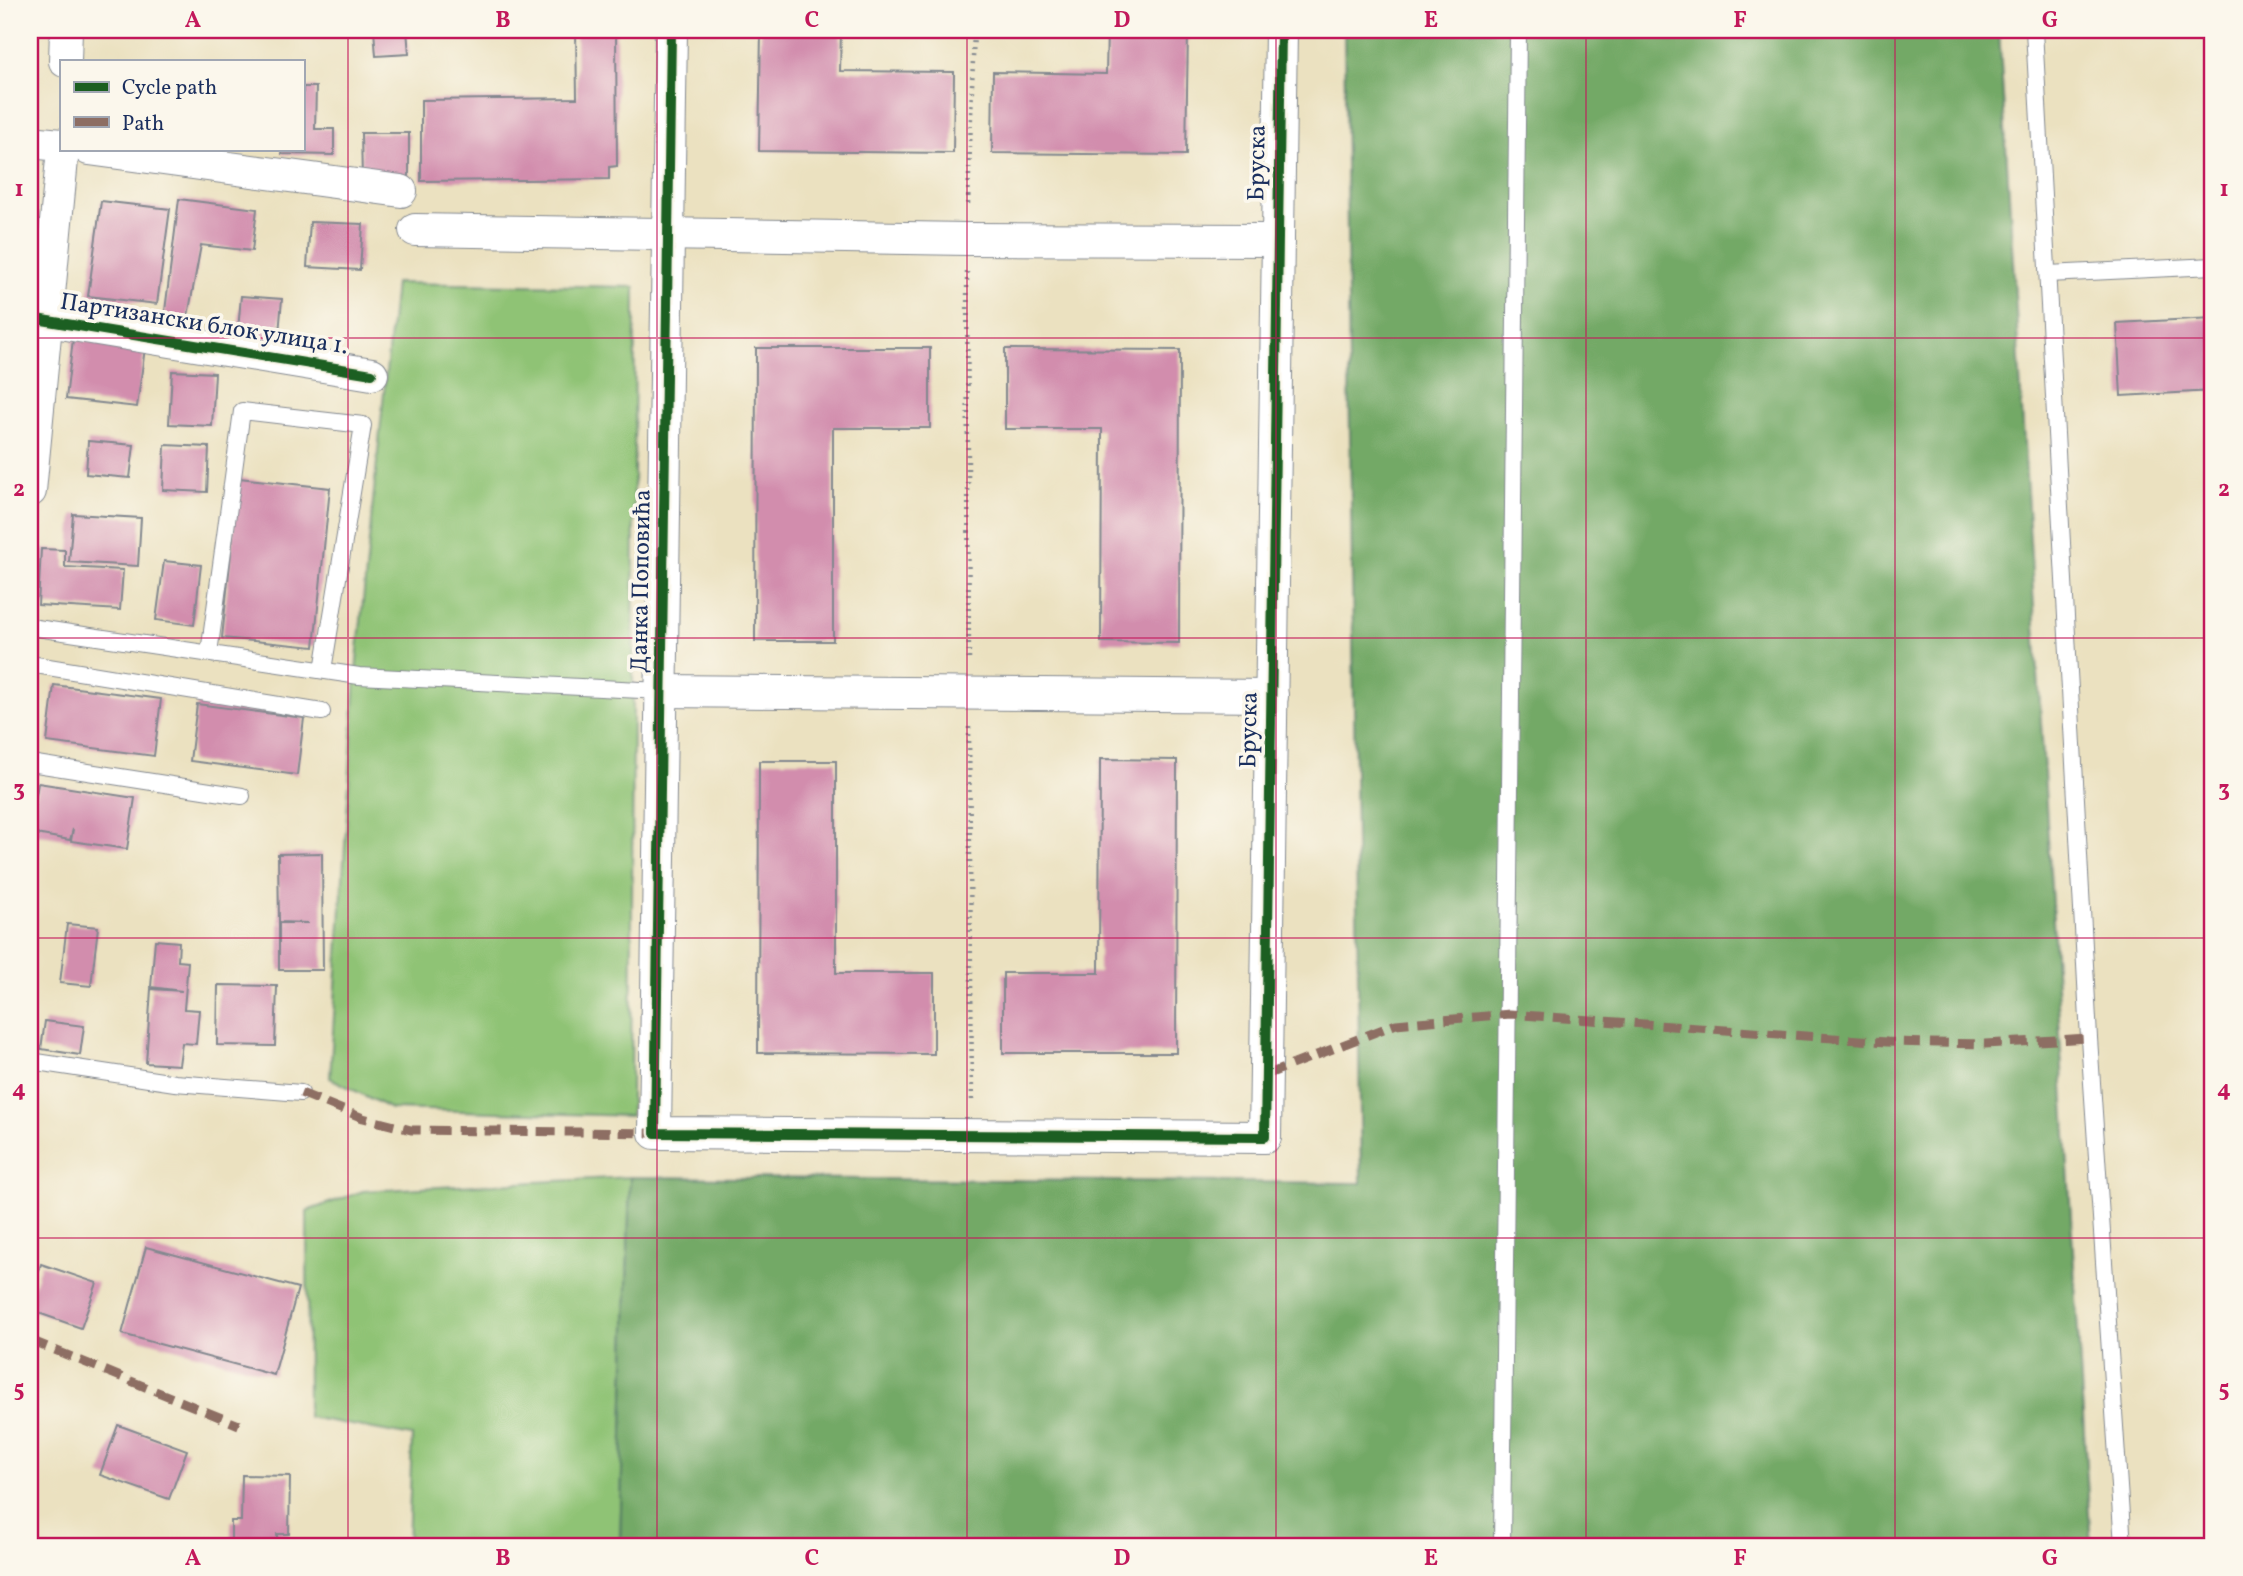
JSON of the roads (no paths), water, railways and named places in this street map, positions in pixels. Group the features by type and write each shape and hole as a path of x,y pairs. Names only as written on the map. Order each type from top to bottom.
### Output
{"street":[{"path":"65,60 66,30"},
{"name":"Данка Поповића","path":"671,30 655,1133 972,1135"},
{"name":"Бруска","path":"972,1135 1265,1137 1281,30"},
{"path":"30,142 60,147"},
{"name":"Партизански блок улица 1.","path":"30,491 39,319 62,150"},
{"path":"96,150 401,191"},
{"path":"415,230 967,239 1278,240"},
{"name":"Партизански блок улица 1.","path":"39,319 372,374"},
{"name":"Бруска","path":"661,691 1272,696"}],"lane":[{"path":"1502,1546 1518,30"},
{"path":"2034,30 2089,1038 2123,1546"},
{"path":"2048,274 2213,266"},
{"path":"209,653 242,411 363,425 323,670"},
{"path":"30,627 359,676 661,691"},
{"path":"30,664 322,712"},
{"path":"30,762 242,796"},
{"path":"30,1061 175,1083 301,1093"}]}
